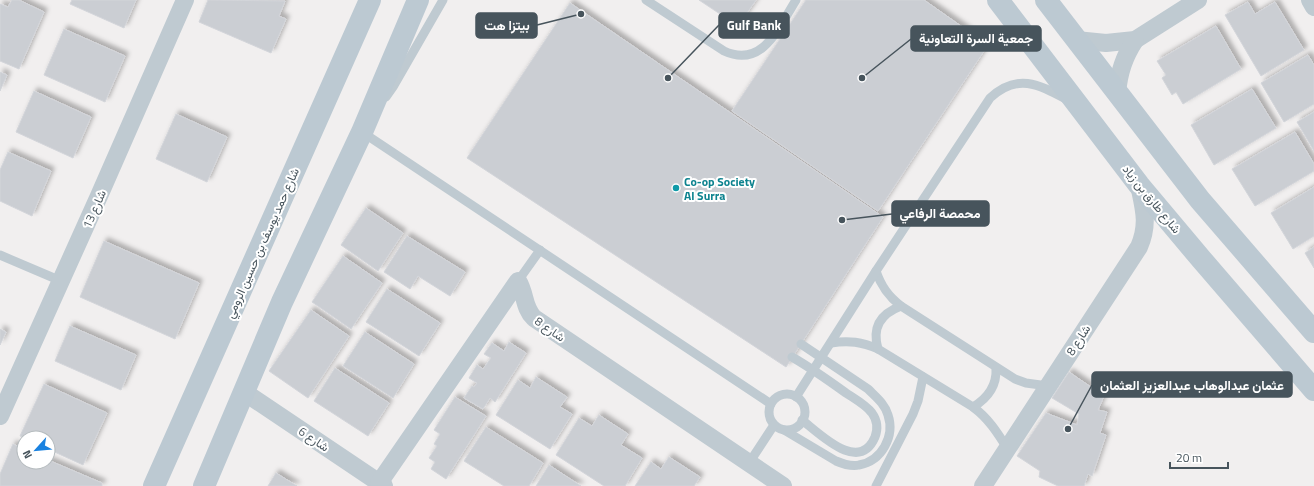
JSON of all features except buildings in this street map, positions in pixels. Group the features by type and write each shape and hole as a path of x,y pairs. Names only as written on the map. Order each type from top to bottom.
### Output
{"street":[{"name":"شارع 13","path":"0,416 185,0"},
{"name":"شارع حمد يوسف بن حسين الرومي","path":"154,486 370,0"},
{"path":"204,486 282,302 365,125 418,0"},
{"name":"شارع طارق بن زياد","path":"998,0 1140,185 1217,278 1314,390"},
{"path":"1046,0 1200,200 1314,332"},
{"path":"1117,93 1118,79 1122,65 1127,52 1135,40 1198,0"},
{"path":"1310,0 1314,7"},
{"path":"1076,40 1106,44 1135,40"},
{"name":"شارع 8","path":"983,486 1139,247 1143,237 1146,219 1140,185"},
{"path":"382,484 518,281"},
{"name":"شارع 8","path":"518,281 524,293 526,307 534,318 783,486"},
{"name":"شارع 6","path":"244,392 382,484"}],"lane":[{"path":"444,0 393,87 365,125 540,250 771,404"},
{"path":"646,0 724,51 739,55 754,53 761,50 767,44 796,0"},
{"path":"796,397 876,271 985,104 994,93 1011,84 1026,82 1043,87 1079,106"},
{"path":"518,281 540,250"},
{"path":"0,255 61,281"},
{"path":"876,271 879,281 885,291 901,306 1015,379 1026,383 1048,386"},
{"path":"878,349 876,331 879,322 892,309 901,306"},
{"path":"831,343 855,341 878,349 973,407 990,422 1007,448"},
{"path":"784,430 795,428 802,420 804,409 796,397 784,394 778,396 771,404 769,415 774,425 843,464 860,465 873,459 884,449 890,435 888,414 884,405 872,393 801,344"},
{"path":"792,357 811,368 868,408 876,419 876,434 873,441 864,449 857,452 850,452 842,450 802,420"},
{"path":"973,407 990,394 995,380 996,368"},
{"path":"876,486 913,414 918,401 923,377"},
{"path":"749,464 774,425"}],"place":[{"name":"بيتزا هت","path":"581,14"},
{"name":"Gulf Bank","path":"668,78"},
{"name":"جمعية السرة التعاونية","path":"862,78"},
{"name":"Co-op Society Al Surra","path":"676,188"},
{"name":"محمصة الرفاعي","path":"842,220"},
{"name":"عثمان عبدالوهاب عبدالعزيز العثمان","path":"1068,429"}]}
